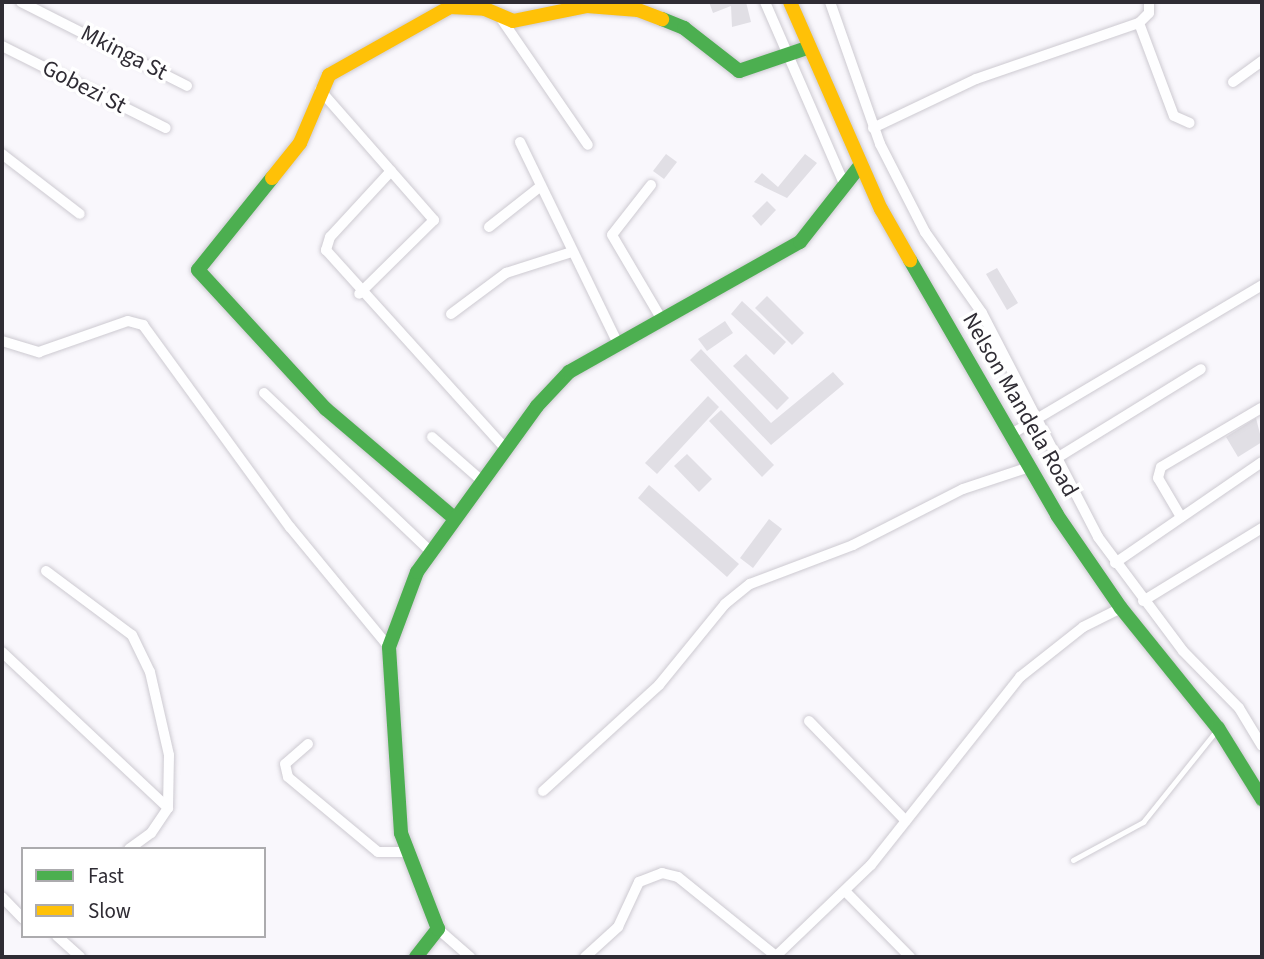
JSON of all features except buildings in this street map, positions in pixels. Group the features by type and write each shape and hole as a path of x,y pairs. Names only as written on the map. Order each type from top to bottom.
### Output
{"street":[{"name":"Mkinga St","path":"22,2 187,86"},
{"path":"765,2 845,186"},
{"name":"Nelson Mandela Road","path":"790,2 859,167 1013,433 1029,467 1121,608 1218,728 1262,799"},
{"path":"830,2 873,128 916,216 982,313 1115,563 1143,601 1240,708 1262,746"},
{"path":"873,128 970,82 1139,23 1149,13 1149,2"},
{"path":"454,518 326,409 200,275 205,257 300,143 315,118 320,90 335,70 438,11 473,7 513,21 622,7 684,28 739,71 807,48"},
{"path":"500,17 588,145"},
{"path":"1139,23 1174,116 1190,123"},
{"name":"Gobezi St","path":"2,46 166,128"},
{"path":"1233,82 1262,61"},
{"path":"320,90 433,224 359,293"},
{"path":"520,142 618,344"},
{"path":"2,155 80,214"},
{"path":"470,957 438,929 407,852 389,647 404,597 429,551 506,449 569,372 800,242 859,167"},
{"path":"391,171 325,246 359,293 506,449"},
{"path":"651,185 612,235 662,320"},
{"path":"489,227 541,186"},
{"path":"451,314 506,273 572,252"},
{"path":"1013,433 1039,421 1262,285"},
{"path":"2,341 39,352 133,320 143,325 290,527 389,647"},
{"path":"1057,458 1201,369"},
{"path":"264,393 429,551"},
{"path":"1181,517 1158,478 1161,467 1261,408"},
{"path":"432,436 482,481"},
{"path":"1115,563 1262,463"},
{"path":"543,790 659,685 725,604 750,584 853,545 963,489 1029,467"},
{"path":"1143,601 1262,528"},
{"path":"47,571 140,646 169,755 168,807 151,833 132,847"},
{"path":"585,957 618,927 639,882 662,873 678,877 776,957 845,891 906,821 1020,677 1057,644 1121,608"},
{"path":"2,652 168,807"},
{"path":"809,721 906,821"},
{"path":"308,744 285,764 288,778 378,852 407,852"},
{"path":"845,891 910,957"},
{"path":"2,897 21,917"},
{"path":"416,957 438,929"},
{"path":"59,938 80,957"}],"lane":[{"path":"1073,860 1143,822 1218,728"}],"traffic: fast":[{"path":"662,19 684,28 739,71 807,48"},
{"path":"416,957 438,929 401,833 389,647 417,572 537,406 569,372 800,242 859,167"},
{"path":"272,178 198,270 326,409 454,518"},
{"path":"910,260 1057,515 1121,608 1218,728 1262,799"}],"traffic: slow":[{"path":"790,2 881,209 910,260"},
{"path":"272,178 300,143 329,75 450,7 485,9 513,21 587,6 638,10 662,19"}]}
